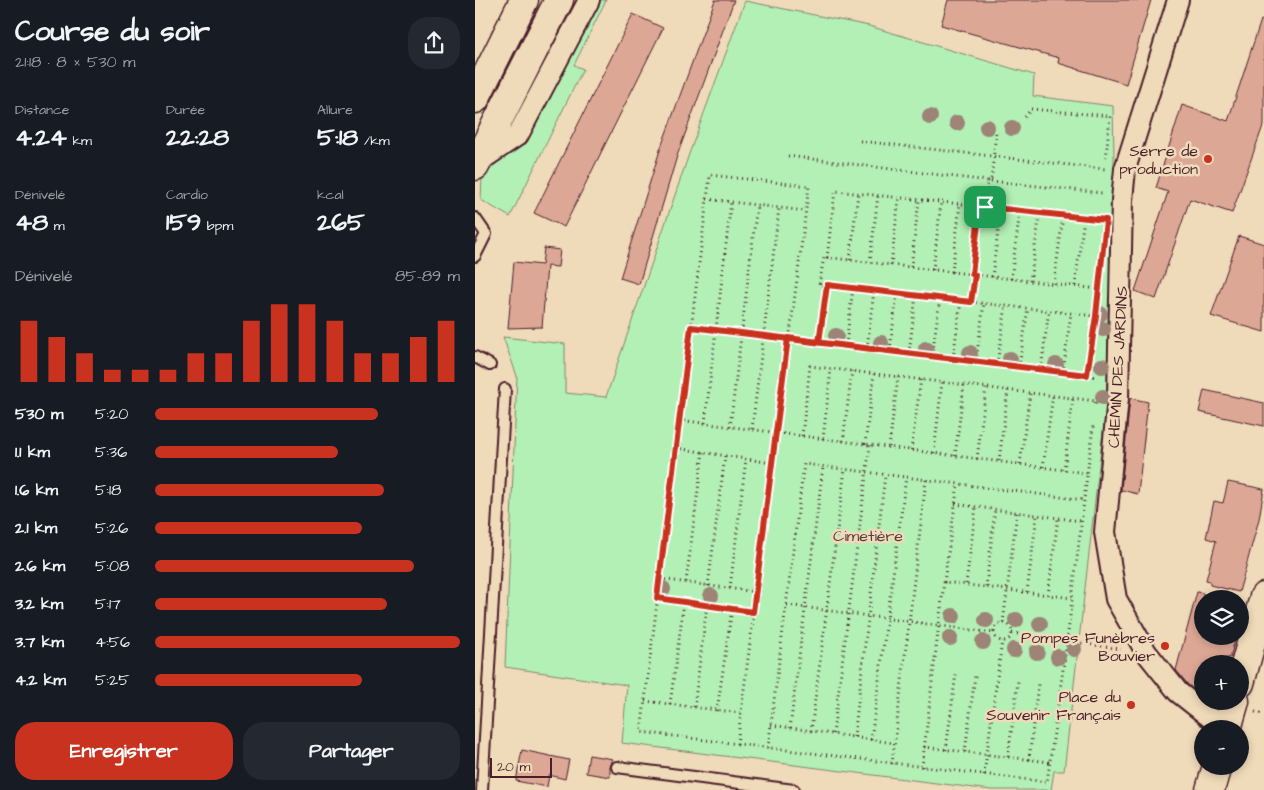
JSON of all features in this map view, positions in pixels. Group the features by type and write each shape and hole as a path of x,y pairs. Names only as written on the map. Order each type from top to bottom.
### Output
{"main road":[{"path":"475,99 524,0"},
{"path":"476,165 559,0"},
{"path":"1248,655 1264,597"},
{"path":"1210,790 1214,775"}],"street":[{"path":"476,165 518,135 589,0"},
{"name":"CHEMIN DES JARDINS","path":"1178,0 1125,169 1122,200 1119,379 1105,532 1116,599 1146,652 1178,692 1214,720"}],"lane":[{"path":"475,218 486,234 475,256"},
{"path":"475,357 490,365"},
{"path":"482,790 505,388"},
{"path":"617,767 794,790"}],"path":[{"path":"1025,117 1031,109 1110,116 1105,169"},
{"path":"985,207 996,132"},
{"path":"860,141 1111,170"},
{"path":"788,156 1108,194"},
{"path":"737,744 809,186 709,175 641,732 893,764 1047,782 1067,641 1093,419"},
{"path":"827,258 835,191 1106,220"},
{"path":"850,260 858,193"},
{"path":"870,262 878,195"},
{"path":"891,265 899,198"},
{"path":"707,199 806,211"},
{"path":"911,267 919,200"},
{"path":"705,423 731,202"},
{"path":"933,270 941,202"},
{"path":"951,272 960,204"},
{"path":"730,426 757,205"},
{"path":"971,302 980,206"},
{"path":"752,430 779,208"},
{"path":"992,277 1001,208"},
{"path":"1011,279 1020,211"},
{"path":"1030,281 1040,213"},
{"path":"1054,284 1063,216"},
{"path":"1075,286 1084,218"},
{"path":"1096,316 819,284 823,257 1099,289"},
{"path":"1087,375 1096,316 1099,279"},
{"path":"819,342 827,285"},
{"path":"846,345 853,288"},
{"path":"867,348 874,291"},
{"path":"889,350 897,294"},
{"path":"909,353 917,296"},
{"path":"932,356 940,298"},
{"path":"953,358 961,301"},
{"path":"976,361 984,303"},
{"path":"997,364 1006,306"},
{"path":"1019,367 1028,308"},
{"path":"1041,370 1049,310"},
{"path":"1063,372 1071,313"},
{"path":"691,327 1119,379"},
{"path":"802,436 811,366 1096,401 1095,410"},
{"path":"823,439 831,369"},
{"path":"843,441 853,371"},
{"path":"833,734 866,472 875,374"},
{"path":"889,448 898,377"},
{"path":"911,450 921,379"},
{"path":"934,453 942,382"},
{"path":"955,456 964,385"},
{"path":"977,459 986,388"},
{"path":"999,462 1008,390"},
{"path":"1020,464 1030,393"},
{"path":"1043,468 1053,395"},
{"path":"1064,470 1073,398"},
{"path":"679,420 1087,473"},
{"path":"676,448 772,463"},
{"path":"686,582 703,452"},
{"path":"708,586 725,456"},
{"path":"730,588 746,459"},
{"path":"768,748 804,464 1084,500"},
{"path":"790,728 823,467"},
{"path":"811,731 845,469"},
{"path":"854,737 885,475"},
{"path":"871,740 906,477"},
{"path":"893,764 894,743 927,480"},
{"path":"921,767 958,484"},
{"path":"955,504 1081,520"},
{"path":"966,584 976,507"},
{"path":"986,587 995,510"},
{"path":"1003,623 1017,512"},
{"path":"1027,592 1037,515"},
{"path":"1048,595 1058,518"},
{"path":"660,578 756,592"},
{"path":"944,582 1072,598"},
{"path":"657,598 753,612"},
{"path":"670,704 684,602"},
{"path":"694,707 707,605"},
{"path":"786,605 994,633"},
{"path":"717,711 732,608"},
{"path":"1003,623 1008,625 1012,633 1009,638 1002,641 996,638 994,633 997,625 1003,623"},
{"path":"1012,633 1146,652"},
{"path":"984,775 1002,641"},
{"path":"946,750 956,673"},
{"path":"965,752 975,676"},
{"path":"1008,757 1018,681"},
{"path":"1029,760 1038,684"},
{"path":"645,701 741,713"},
{"path":"771,725 894,743"},
{"path":"924,747 1049,762"}],"green space":[{"path":"597,0 606,0 574,65 583,69 510,217 481,200 482,178 497,162 520,147"},
{"name":"Cimetière","path":"745,1 869,26 1034,75 1033,96 1113,106 1114,158 1106,405 1064,771 1054,771 1051,790 991,790 622,743 627,685 505,667 517,376 503,337 565,344 565,393 606,397 688,157"},
{"path":"518,32 526,41 487,117 480,111"}],"building":[{"path":"715,0 734,0 677,156 639,284 620,278 660,150"},
{"path":"948,0 1151,0 1126,84 1058,63 1059,58 941,25"},
{"path":"633,14 663,28 564,227 534,213"},
{"name":"Serre de production","path":"1261,20 1264,21 1264,123 1232,213 1190,199 1156,299 1135,291 1168,192 1156,188 1182,105 1228,121"},
{"path":"1239,236 1264,244 1264,332 1211,316"},
{"path":"544,248 560,250 558,267 547,266 542,327 508,328 514,262 542,265"},
{"path":"1204,390 1264,403 1264,426 1199,412"},
{"path":"1130,398 1148,402 1138,494 1121,490"},
{"path":"1228,482 1264,489 1259,519 1240,590 1210,585 1210,581 1206,580 1216,541 1206,538 1214,501 1223,503"},
{"path":"1194,603 1194,645 1234,645 1231,655 1194,655 1194,690 1176,670"},
{"path":"522,750 569,760 565,779 549,775 547,787 516,781"},
{"path":"589,755 613,759 610,766 610,777 586,773"}],"place":[{"name":"Serre de production","path":"1208,159"},
{"name":"Pompes Funèbres Bouvier","path":"1165,646"},
{"name":"Place du Souvenir Français","path":"1131,705"}],"route":[{"path":"985,207 980,206 972,274 975,275 971,302 827,285 819,342 788,338 753,612 657,598 691,327 763,335 819,342 889,350 1087,375 1096,316 1106,220 985,207"}]}
